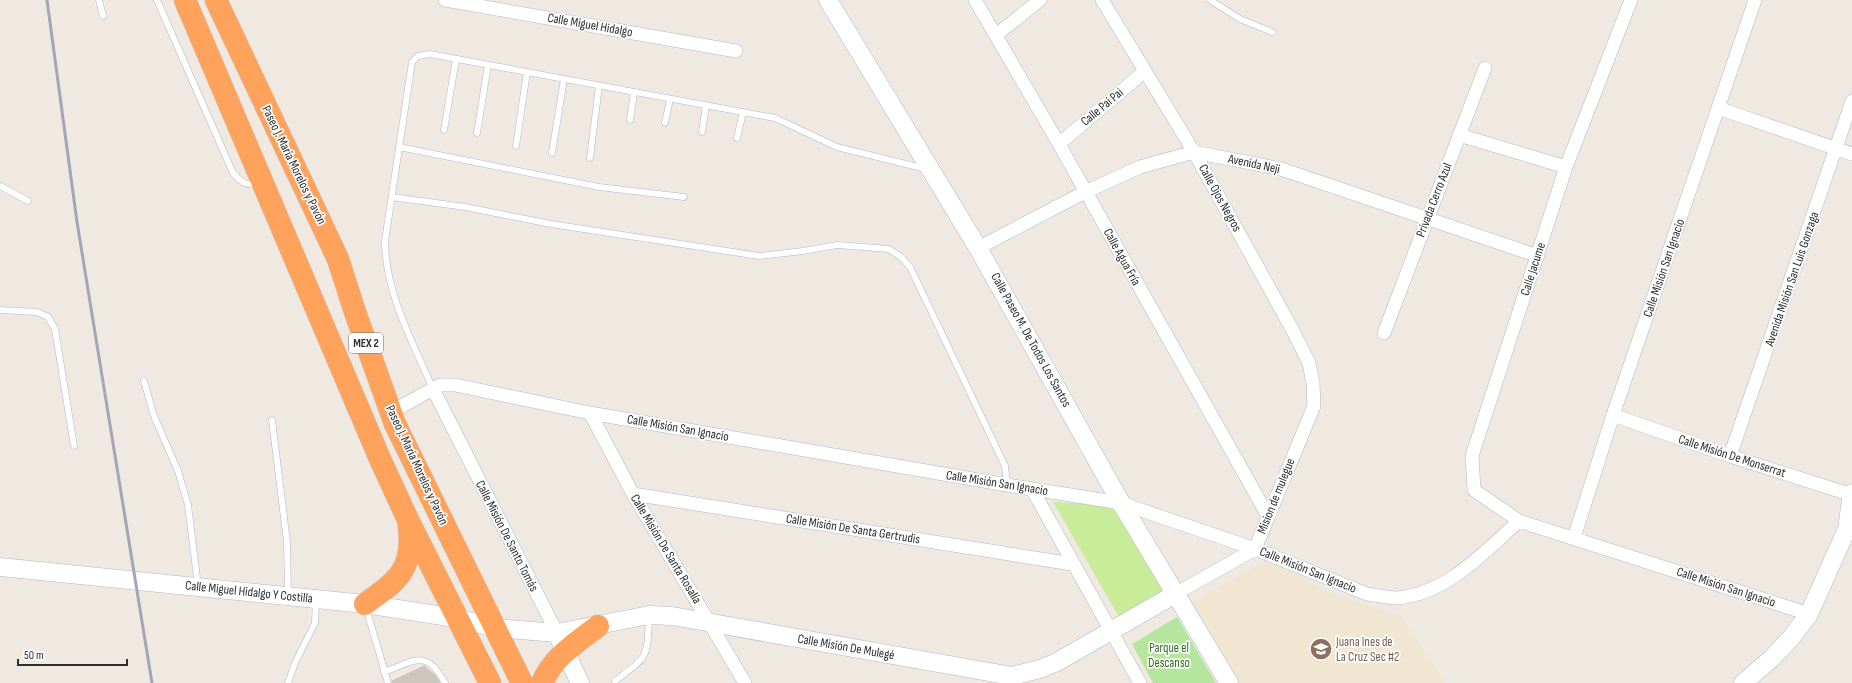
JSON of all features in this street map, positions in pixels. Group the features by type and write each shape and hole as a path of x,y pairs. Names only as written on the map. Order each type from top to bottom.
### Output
{"highway":[{"name":"MEX 2","path":"185,0 409,522 490,683"},
{"name":"Paseo J. María Morelos y Pavón","path":"216,0 338,259 391,412 411,458 522,683"},
{"path":"365,604 397,578 405,567 410,548 409,522"},
{"path":"542,683 547,671 555,660 561,642 598,626"}],"main road":[{"name":"Calle Paseo M. De Todos Los Santos","path":"828,0 978,248 1121,503 1177,593 1229,683"},
{"path":"1743,683 1771,659 1791,638 1809,614 1850,526 1852,494"},
{"name":"Calle Miguel Hidalgo Y Costilla","path":"0,567 365,604 456,618 496,628"},
{"name":"Calle Misión De Mulegé","path":"598,626 649,615 709,622 1014,680 1057,662 1177,593"},
{"path":"496,628 561,642"},
{"name":"Calle Misión De Santo Tomás","path":"561,642 580,683"}],"street":[{"name":"Calle Miguel Hidalgo","path":"445,0 736,51"},
{"name":"Calle Agua Fría","path":"975,0 1059,144 1268,516"},
{"path":"996,35 1040,0"},
{"name":"Calle Ojos Negros","path":"1102,0 1194,152 1309,363 1313,383 1314,406"},
{"name":"Calle Jacume","path":"1519,521 1474,490 1472,456 1566,167 1631,0"},
{"name":"Calle Misión San Ignacio","path":"1574,538 1613,415 1755,0"},
{"name":"Privada Cerro Azul","path":"1384,333 1485,68"},
{"name":"Calle Pai Pai","path":"1059,144 1146,71"},
{"name":"Avenida Misión San Luis Gonzaga","path":"1730,456 1837,149 1852,101"},
{"path":"1718,108 1852,154"},
{"path":"1459,135 1566,167"},
{"name":"Avenida Neji","path":"978,248 1086,192 1140,167 1169,157 1194,152 1281,169 1538,256"},
{"name":"Calle Misión San Ignacio","path":"391,412 440,385 455,385 590,413 1007,485 1121,503 1255,549 1367,594 1397,598 1427,591 1461,572 1519,521 1809,614"},
{"name":"Calle Misión De Santo Tomás","path":"433,389 561,642"},
{"name":"Mision de mulegue","path":"1177,593 1255,549 1314,406"},
{"name":"Calle Misión De Santa Rosalía","path":"590,413 633,494 745,683"},
{"name":"Calle Misión De Monserrat","path":"1613,415 1730,456 1852,494"},
{"path":"1032,489 1072,564 1140,683"},
{"name":"Calle Misión De Santa Gertrudis","path":"633,494 1072,564"}],"lane":[{"path":"99,0 103,16"},
{"path":"157,0 233,173 241,183 249,186 263,183"},
{"path":"1210,0 1240,19 1272,32"},
{"path":"433,389 412,341 389,280 385,260 385,242 412,62 418,56 430,54 775,118 837,147 931,170"},
{"path":"444,130 456,59"},
{"path":"477,133 488,65"},
{"path":"516,146 527,72"},
{"path":"552,153 564,79"},
{"path":"590,158 599,86"},
{"path":"630,120 634,92"},
{"path":"665,123 670,99"},
{"path":"702,132 706,105"},
{"path":"737,138 743,112"},
{"path":"399,147 599,187 684,197"},
{"path":"0,186 28,201"},
{"path":"392,197 465,208 551,224 759,256 837,245 889,249 901,257 910,267 1005,466 1007,485"},
{"path":"0,310 37,312 48,317 55,329 74,446"},
{"path":"144,382 154,416 178,471 188,505 198,587"},
{"path":"272,420 287,542 288,596"},
{"path":"288,683 295,663 315,623 316,599"},
{"path":"365,604 388,683"},
{"path":"615,682 642,661 647,650 649,615"},
{"path":"384,672 420,660 428,661 436,668 445,683"}],"shaded area":[{"name":"Juana Ines de La Cruz Sec #2","path":"1268,560 1331,593 1401,616 1445,683 1238,683 1191,602"}],"green space":[{"path":"1053,502 1113,505 1170,600 1123,624"},
{"name":"Parque el Descanso","path":"1177,617 1216,683 1153,683 1132,644"}],"building":[{"path":"424,666 435,675 440,683 392,683 392,681"}],"railway":[{"path":"47,0 77,222 152,683"}],"place":[{"name":"Juana Ines de La Cruz Sec #2","path":"1321,649"}]}
